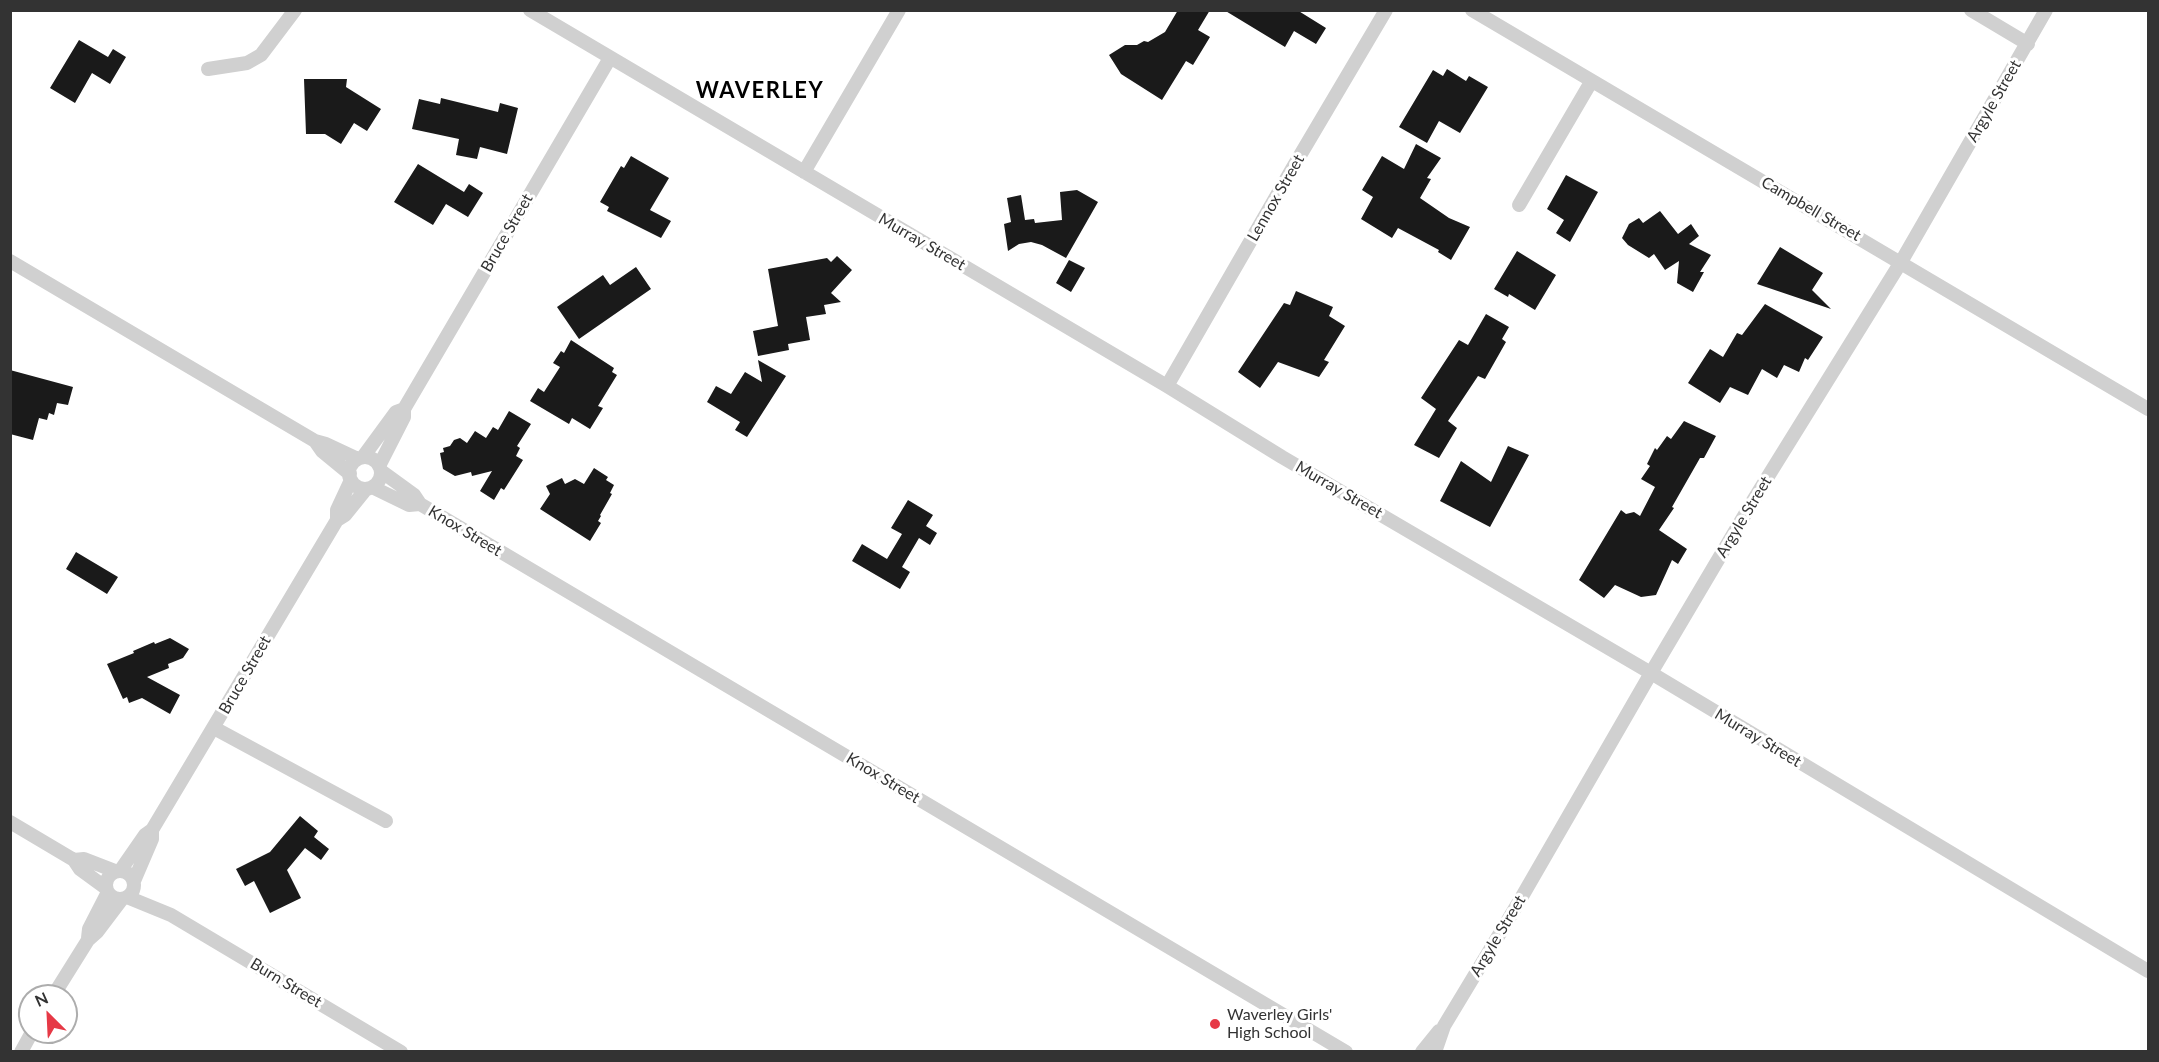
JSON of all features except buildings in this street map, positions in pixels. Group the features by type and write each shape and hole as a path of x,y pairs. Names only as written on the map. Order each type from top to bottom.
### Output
{"street":[{"path":"208,69 247,63 261,55 295,10"},
{"name":"Murray Street","path":"530,10 1167,386 1281,457 1650,673 2148,971"},
{"path":"804,172 899,10"},
{"name":"Lennox Street","path":"1167,386 1386,10"},
{"name":"Campbell Street","path":"1473,10 1591,82 2148,409"},
{"path":"1971,10 2028,44"},
{"name":"Argyle Street","path":"1422,1052 1444,1026 1520,900 1650,673 1754,499 1901,262 2046,10"},
{"name":"Bruce Street","path":"380,469 404,417 404,409 610,58"},
{"path":"1519,205 1591,82"},
{"path":"10,261 315,441 375,461 380,469 377,483 369,488 355,485 350,477 321,451 315,441"},
{"name":"Bruce Street","path":"361,458 396,412 404,409"},
{"path":"350,477 353,463 361,458"},
{"name":"Knox Street","path":"380,469 414,495 420,504 1346,1052"},
{"name":"Bruce Street","path":"337,520 337,510 350,477"},
{"name":"Bruce Street","path":"117,871 145,835 152,830 337,520 369,488"},
{"name":"Knox Street","path":"369,488 409,505 420,504"},
{"path":"214,728 386,821"},
{"path":"10,822 75,860 80,869 117,898 129,890 128,873 84,859 75,860"},
{"name":"Bruce Street","path":"60,984 88,940 97,932 129,890 152,839 152,830"},
{"path":"107,890 107,878 117,871"},
{"name":"Bruce Street","path":"88,940 89,929 107,890"},
{"name":"Burn Street","path":"129,890 401,1052"},
{"name":"Argyle Street","path":"1435,1052 1444,1026"}],"place":[{"name":"Waverley Girls' High School","path":"1215,1024"}],"district":[{"name":"WAVERLEY","path":"760,91"}]}
